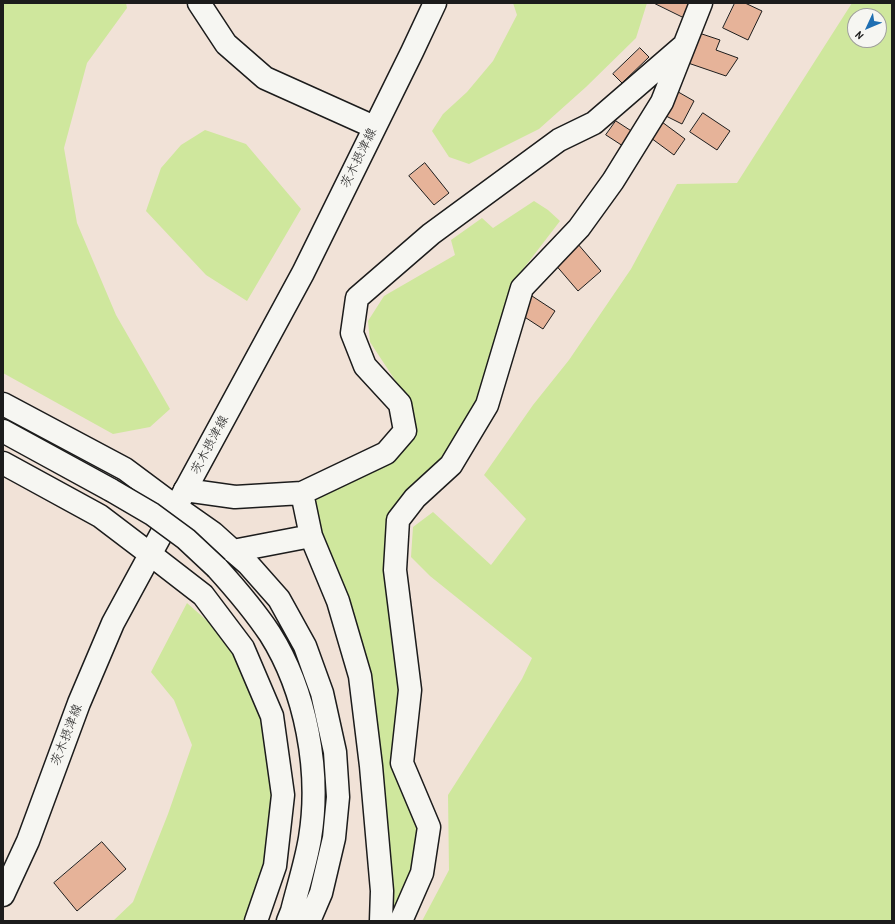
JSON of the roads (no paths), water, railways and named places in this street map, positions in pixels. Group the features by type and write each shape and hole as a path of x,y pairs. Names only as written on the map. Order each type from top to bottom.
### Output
{"main road":[{"path":"199,3 226,44 264,78 374,127"},
{"name":"茨木摂津線","path":"3,895 28,841 79,703 113,623 303,273 435,3"},
{"path":"401,921 422,873 429,826 402,763 410,690 395,570 398,520 415,498 452,465 487,405 522,288 579,228 614,181 662,102 701,3"},
{"path":"181,498 235,497 302,493 386,453 405,431 400,404 365,366 352,333 357,298 431,234 558,140 594,123 684,44"},
{"path":"3,404 181,498 214,533 248,564 279,599 305,646 322,694 335,752 338,797 334,838 321,893 309,921"},
{"path":"3,431 112,490 152,514 186,539 217,568 248,603 270,634 288,666 307,724 312,763 313,796 310,837 292,911 288,921"},
{"path":"3,463 100,516 150,554 203,595 243,648 272,716 283,795 275,866 256,921"},
{"path":"302,493 311,536 338,601 360,676 371,766 382,891 381,921"},
{"path":"233,551 311,536"}]}
